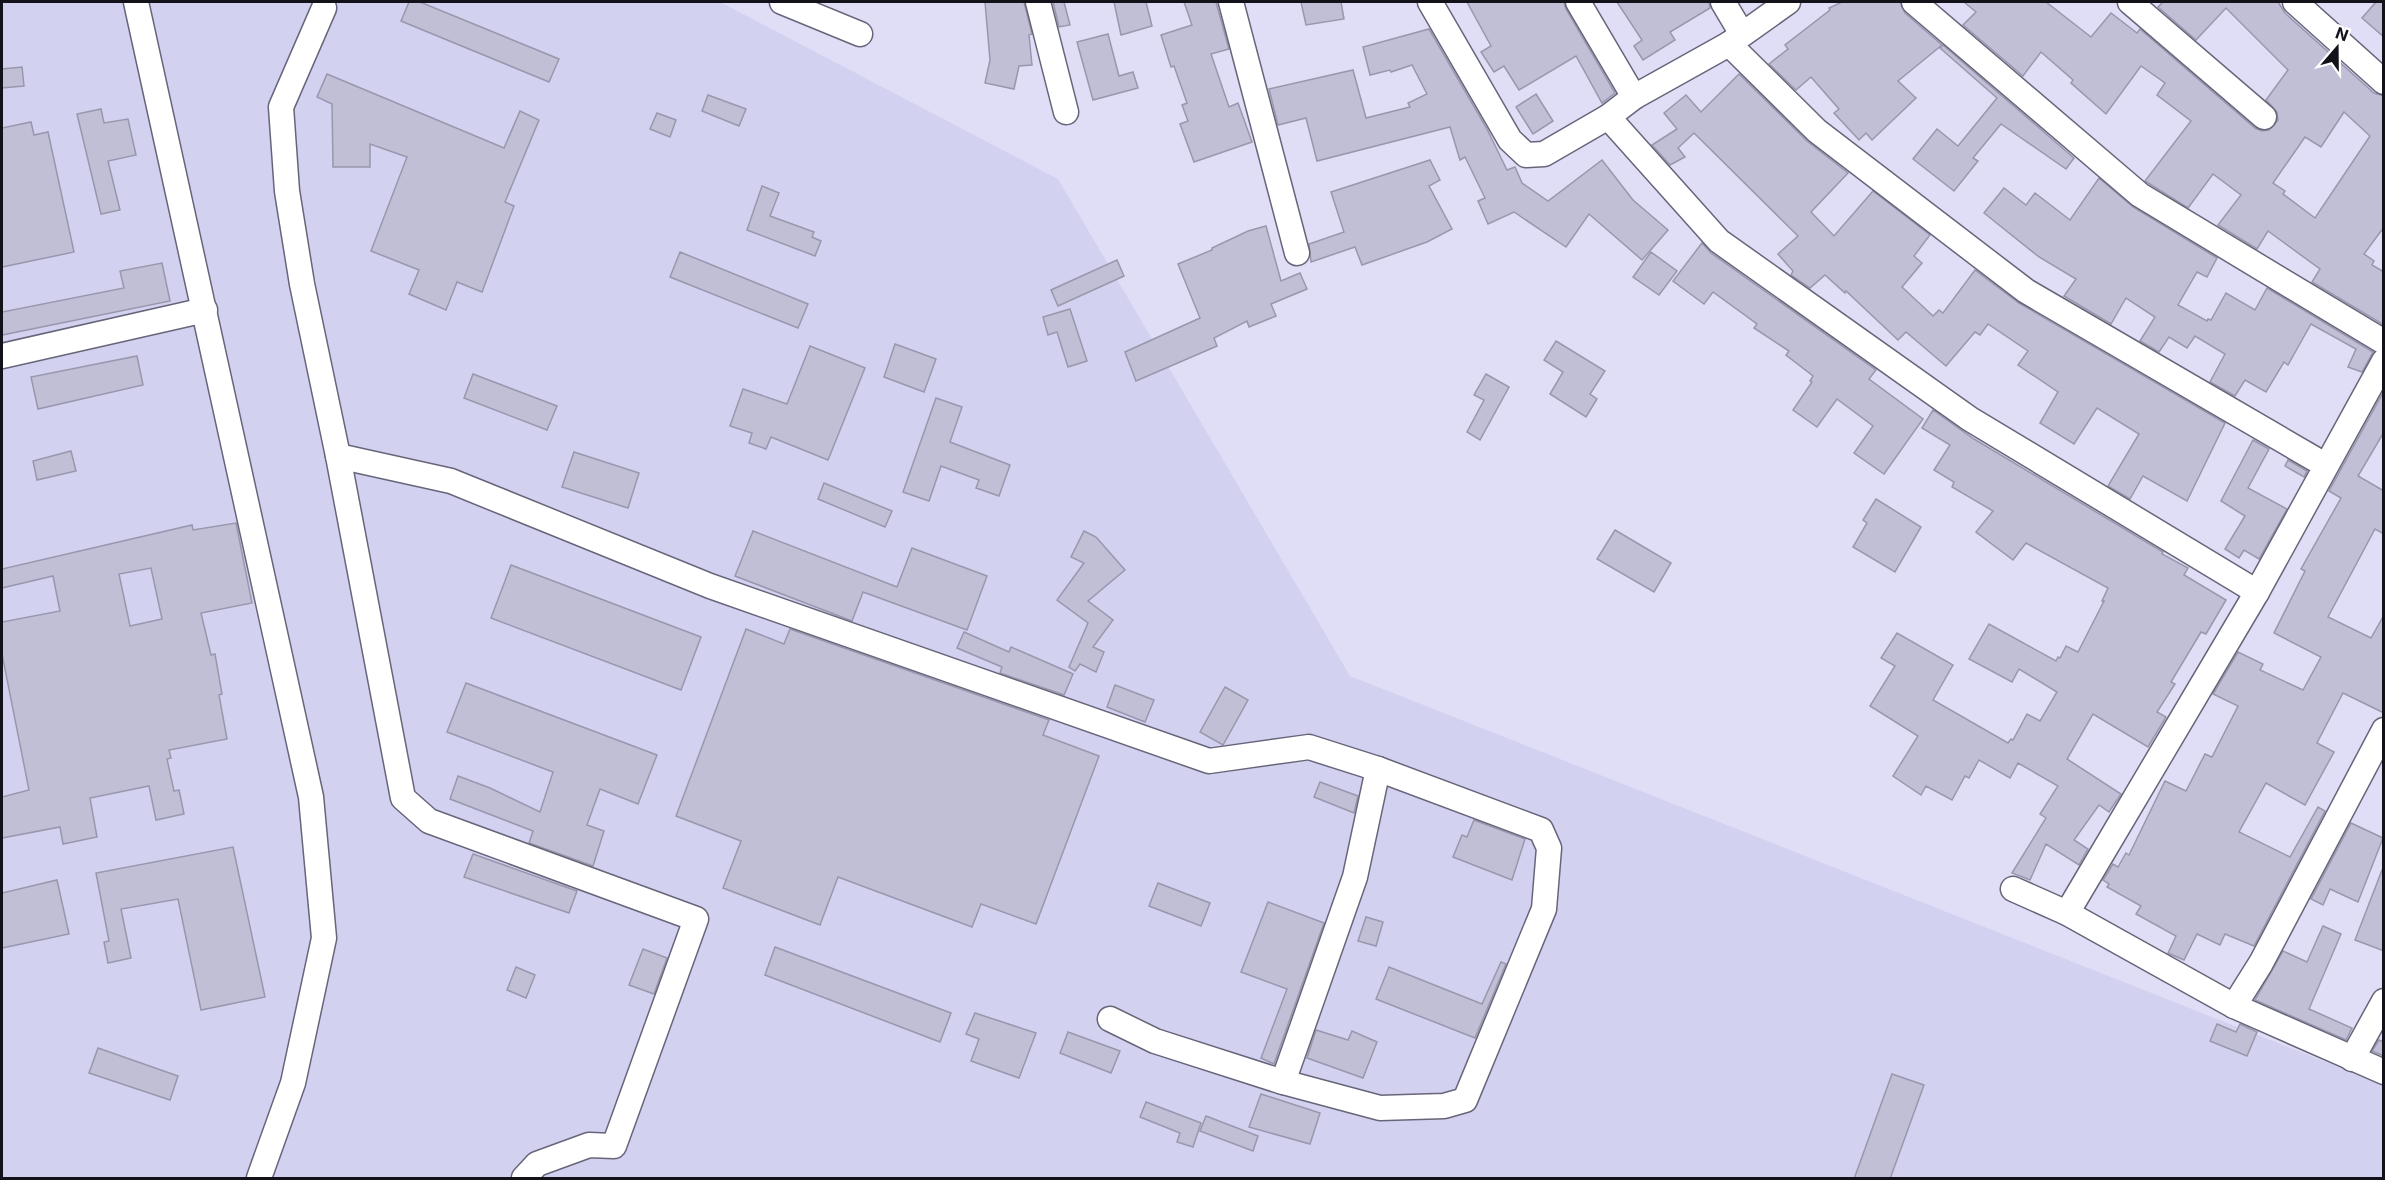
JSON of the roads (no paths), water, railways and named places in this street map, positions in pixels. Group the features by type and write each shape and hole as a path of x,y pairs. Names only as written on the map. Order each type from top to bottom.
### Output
{"street":[{"path":"136,2 312,797 324,938 293,1083 259,1179"},
{"path":"782,2 860,34"},
{"path":"1038,2 1066,112"},
{"path":"1232,2 1297,253"},
{"path":"1430,2 1510,140 1526,155 1544,154 1608,117 1634,97 1736,39 1788,2"},
{"path":"1578,2 1634,97"},
{"path":"1723,2 1736,39 1817,132 2026,291 2325,465"},
{"path":"1914,2 2140,195 2384,342"},
{"path":"2130,2 2264,117"},
{"path":"2295,2 2384,82"},
{"path":"324,8 281,107 287,191 302,284 338,456 403,798 429,820 696,920 614,1146 589,1145 537,1164 524,1179"},
{"path":"1608,117 1719,241 1970,418 2257,592"},
{"path":"2,356 205,310"},
{"path":"2067,913 2257,592 2384,361"},
{"path":"338,456 451,482 710,586 1209,761 1309,747 1378,769 1541,830 1548,848 1544,909 1465,1100 1444,1106 1380,1108 1283,1082 1155,1041 1110,1019"},
{"path":"2234,1006 2261,963 2384,730"},
{"path":"1283,1082 1355,877 1378,769"},
{"path":"2013,889 2067,913 2234,1006 2384,1072"},
{"path":"2352,1059 2384,1001"}]}
